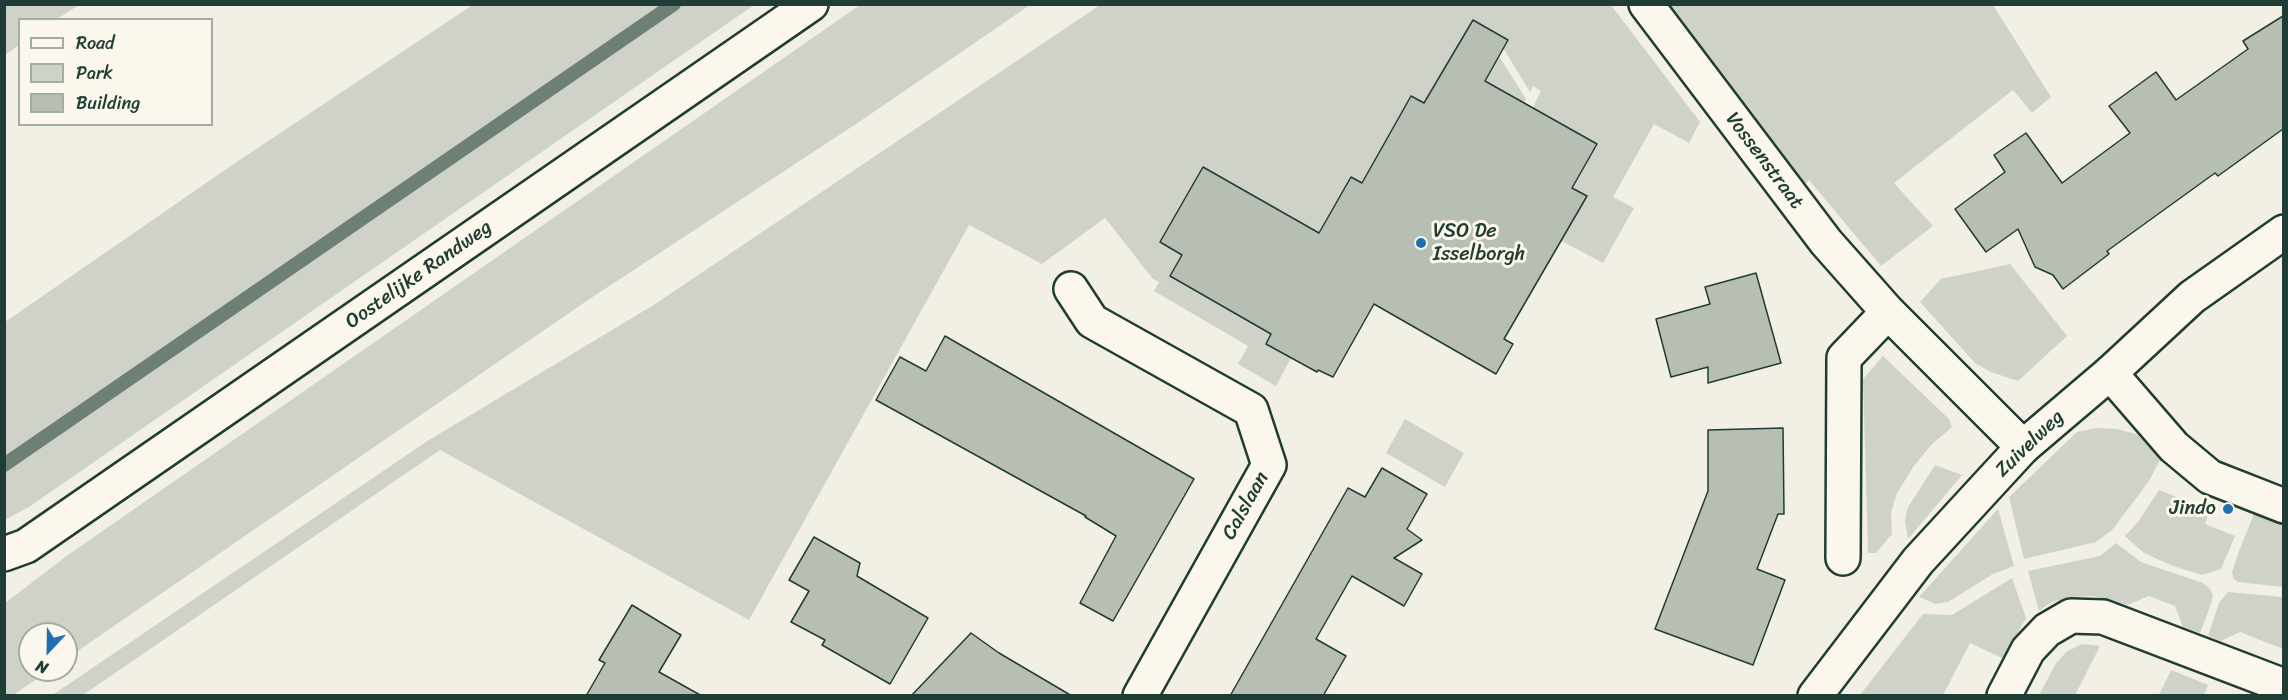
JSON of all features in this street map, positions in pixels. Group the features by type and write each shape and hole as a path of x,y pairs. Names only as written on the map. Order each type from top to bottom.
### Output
{"street":[{"name":"Oostelijke Randweg","path":"4,574 15,550 811,4"},
{"name":"Vossenstraat","path":"1646,4 1826,242 1888,312 2023,447"},
{"name":"Zuivelweg","path":"1815,696 1918,561 2023,447 2110,373 2192,297 2283,232"},
{"name":"Calslaan","path":"1071,289 1092,321 1251,410 1269,465 1140,696"},
{"path":"1843,558 1844,358 1888,312"},
{"path":"2110,373 2174,447 2210,477 2283,506"},
{"path":"2004,696 2028,650 2047,630 2071,616 2103,617 2283,686"}],"green space":[{"path":"5,4 79,4 59,18 18,18 18,46 5,55"},
{"path":"474,4 754,5 29,507 5,520 5,322 235,163"},
{"path":"860,5 1030,5 865,118 588,300 78,651 78,622 18,622 18,682 32,682 13,695 5,695 5,603 68,555"},
{"path":"1100,5 1611,5 1700,122 1689,143 1654,124 1613,197 1634,208 1603,263 1554,237 1529,115 1541,91 1533,86 1530,92 1502,46 1497,53 1526,99 1522,107 1332,257 1266,343 1291,358 1276,386 1238,364 1248,346 1154,291 1159,282 1153,279 1105,218 1042,264 969,225 749,620 440,450 83,695 51,696 72,682 78,682 78,678 429,440 652,306"},
{"path":"1661,5 1993,5 2051,97 2032,113 2013,90 1894,183 1933,226 1881,266 1809,180 1799,190"},
{"path":"2010,264 2067,336 2018,381 1991,372 1975,363 1920,302 1941,279"},
{"path":"1883,356 1949,419 1952,427 1931,445 1914,466 1897,493 1891,513 1892,534 1876,553 1868,553 1863,379"},
{"path":"1405,419 1464,453 1445,487 1386,453"},
{"path":"2096,428 2117,429 2136,434 2150,445 2161,458 2149,481 2113,529 2096,542 2024,559 2009,497 2077,432"},
{"path":"1935,465 1962,475 1908,539 1905,522 1907,509"},
{"path":"2159,490 2210,510 2205,524 2235,536 2221,569 2202,575 2173,566 2144,553 2125,536 2138,522"},
{"path":"1998,509 2014,566 1993,574 1948,602 1936,604 1919,597"},
{"path":"2256,509 2283,520 2283,587 2238,582 2233,578 2232,572 2239,551"},
{"path":"2116,543 2141,562 2203,583 2209,588 2213,595 2200,633 2183,627 2175,606 2149,596 2127,605 2093,596 2070,597 2052,602 2039,611 2028,571 2100,556"},
{"path":"2012,578 2026,618 2004,659 1970,643 1943,695 1860,695 1923,614 1952,615"},
{"path":"2228,592 2283,597 2283,649 2240,632 2221,641 2208,636 2219,603"},
{"path":"2082,644 2100,646 2075,695 2039,695 2055,665 2066,652"},
{"path":"2171,670 2208,685 2204,695 2159,695"}],"building":[{"path":"2283,16 2283,129 2218,176 2215,173 2107,251 2109,254 2063,289 2053,275 2035,267 2018,229 1986,252 1955,209 2005,172 1994,155 2026,133 2062,183 2130,133 2109,106 2156,72 2176,100 2248,49 2243,41"},
{"path":"1473,20 1508,40 1485,81 1597,144 1572,188 1587,196 1504,339 1513,344 1496,374 1374,304 1333,377 1318,370 1317,372 1266,344 1271,334 1170,276 1182,255 1160,242 1203,167 1319,233 1351,177 1362,183 1411,96 1424,103"},
{"path":"1756,273 1781,363 1708,383 1708,367 1671,377 1656,319 1710,304 1705,287"},
{"path":"945,336 1194,479 1113,621 1080,603 1116,536 1086,516 876,400 900,357 926,371"},
{"path":"1783,428 1784,514 1778,514 1757,569 1785,580 1753,665 1655,629 1708,491 1708,430"},
{"path":"1382,468 1427,494 1407,529 1422,540 1394,558 1422,574 1404,606 1352,576 1316,639 1346,656 1323,696 1230,696 1348,488 1365,497"},
{"path":"814,537 860,563 857,576 928,618 890,684 822,645 825,640 791,622 809,591 789,580"},
{"path":"632,605 681,635 659,672 702,696 586,696 605,663 599,660"},
{"path":"971,633 999,653 1072,696 911,696"}],"waterway":[{"path":"4,465 674,4"}],"place":[{"name":"VSO De Isselborgh","path":"1421,243"},
{"name":"Jindo","path":"2228,509"}]}
